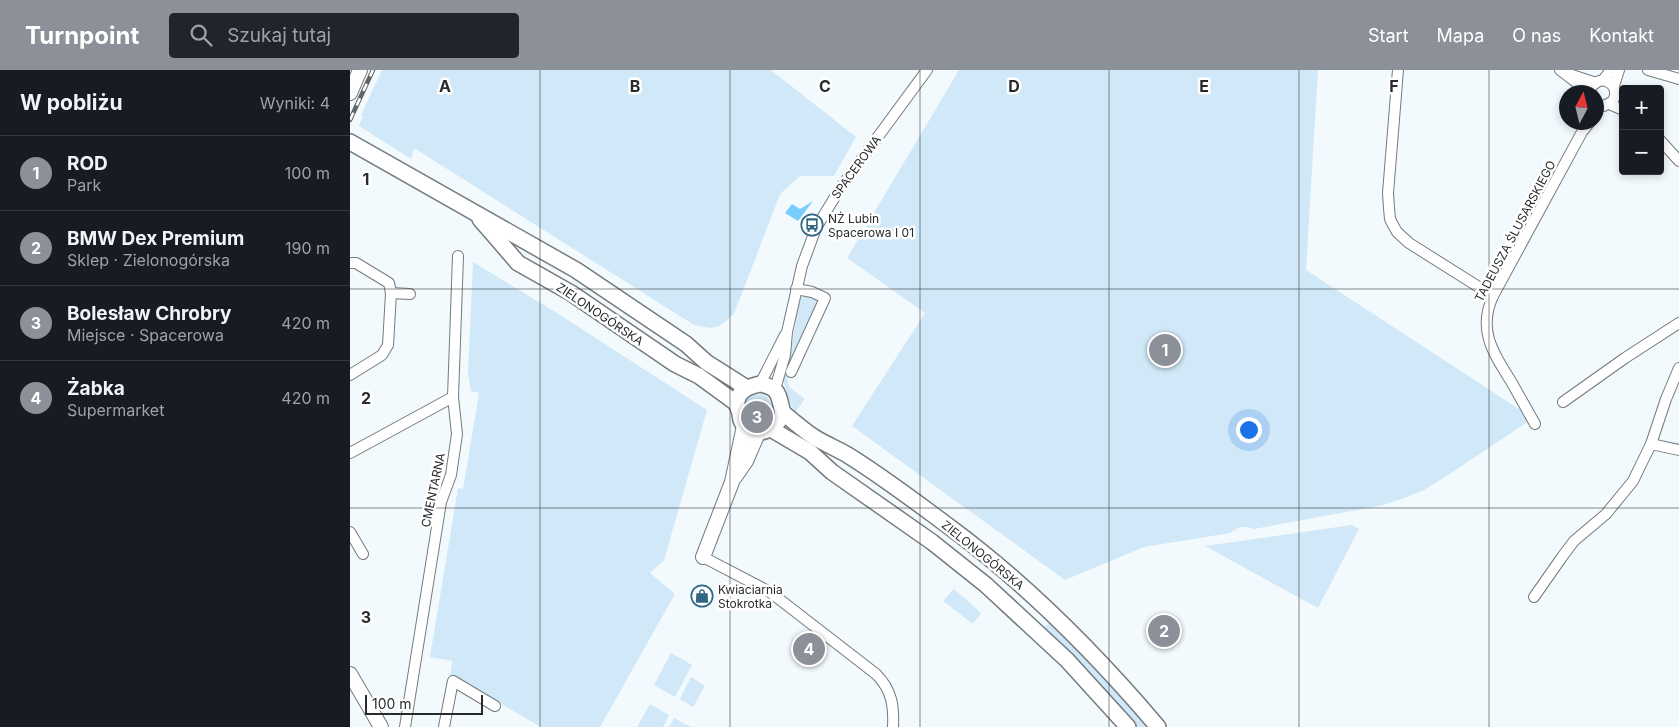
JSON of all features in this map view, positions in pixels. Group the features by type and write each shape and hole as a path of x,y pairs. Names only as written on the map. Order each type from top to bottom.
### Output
{"main road":[{"name":"ZIELONOGÓRSKA","path":"350,142 542,249 589,278 686,344 706,362 753,386"},
{"name":"ZIELONOGÓRSKA","path":"474,212 518,263 577,297 675,364 699,376 736,404"},
{"path":"768,385 775,389 780,397 783,413 781,419 765,430 751,430 744,426 736,404 738,397 753,386 768,385"},
{"name":"ZIELONOGÓRSKA","path":"783,413 818,440 846,454 921,506 1005,572 1084,644 1158,727"},
{"name":"ZIELONOGÓRSKA","path":"765,430 810,452 832,472 921,534 986,584 1062,654 1128,727"}],"street":[{"path":"350,93 360,70"},
{"name":"SPACEROWA","path":"775,389 785,355 787,332 796,289 816,228 829,204 927,70"},
{"path":"1398,70 1388,193 1390,218 1397,232 1409,243 1494,296"},
{"path":"1594,85 1611,70"},
{"path":"1604,104 1612,101 1617,93 1619,70"},
{"path":"1648,70 1679,79"},
{"path":"1562,71 1599,82 1611,83 1617,93"},
{"path":"1562,71 1581,85"},
{"path":"1604,104 1619,109"},
{"name":"TADEUSZA ŚLUSARSKIEGO","path":"1535,424 1490,345 1486,321 1490,304 1581,130"},
{"path":"1664,144 1679,161"},
{"name":"CMENTARNA","path":"405,727 441,502 451,475 457,434 453,397 458,256"},
{"path":"350,263 356,263 389,283 391,293 388,345 382,356 350,375"},
{"path":"791,372 825,298 812,292 796,289"},
{"path":"391,293 410,294"},
{"path":"1563,402 1679,323"},
{"name":"SPACEROWA","path":"753,386 787,332"},
{"path":"1534,598 1574,541 1606,514 1626,490 1639,470 1652,444 1666,399 1679,368"},
{"path":"350,453 453,397"},
{"path":"744,426 732,482 703,556 770,592 876,674 892,699 893,727"},
{"path":"732,482 765,430"},
{"path":"1652,444 1679,450"},
{"path":"350,532 363,554"},
{"path":"350,674 381,727"},
{"path":"444,727 453,681 494,706"}],"shaded area":[{"path":"382,70 771,70 856,137 834,176 800,176 780,194 734,314 724,323 708,328 694,325 414,148 411,159 359,126 363,116 361,115"},
{"path":"959,70 1318,70 1306,270 1522,411 1529,421 1424,490 1402,499 1379,506 1254,529 1241,527 1230,533 1144,547 1065,580 852,426 925,313 847,258"},
{"path":"473,262 557,313 707,410 664,560 650,573 675,594 600,727 541,727 457,678 450,676 452,661 430,657 458,488 463,489 479,393 471,391 468,374"},
{"path":"808,295 816,298 817,304 788,376 790,387 804,398 795,413 783,380 791,349 799,303 802,297"},
{"path":"757,392 768,397 776,416 762,425 757,424 752,419 743,401 748,395"},
{"path":"1352,525 1359,529 1318,608 1205,546"},
{"path":"954,589 981,613 973,624 943,601"},
{"path":"1051,620 1084,652 1150,727 1133,727 1042,630"},
{"path":"671,653 692,665 675,697 654,685"},
{"path":"691,677 705,686 693,707 680,699"},
{"path":"650,704 669,715 663,727 637,727"},
{"path":"674,718 691,727 669,727"}],"water":[{"path":"813,201 798,221 785,213 792,204 800,209"}],"railway":[{"path":"350,120 373,70"}],"place":[{"name":"NŻ Lubin Spacerowa I 01","path":"812,225"},
{"name":"ROD","path":"1165,350"},
{"name":"Bolesław Chrobry","path":"757,417"},
{"name":"Kwiaciarnia Stokrotka","path":"702,596"},
{"name":"BMW Dex Premium","path":"1164,631"},
{"name":"Żabka","path":"809,649"}]}
